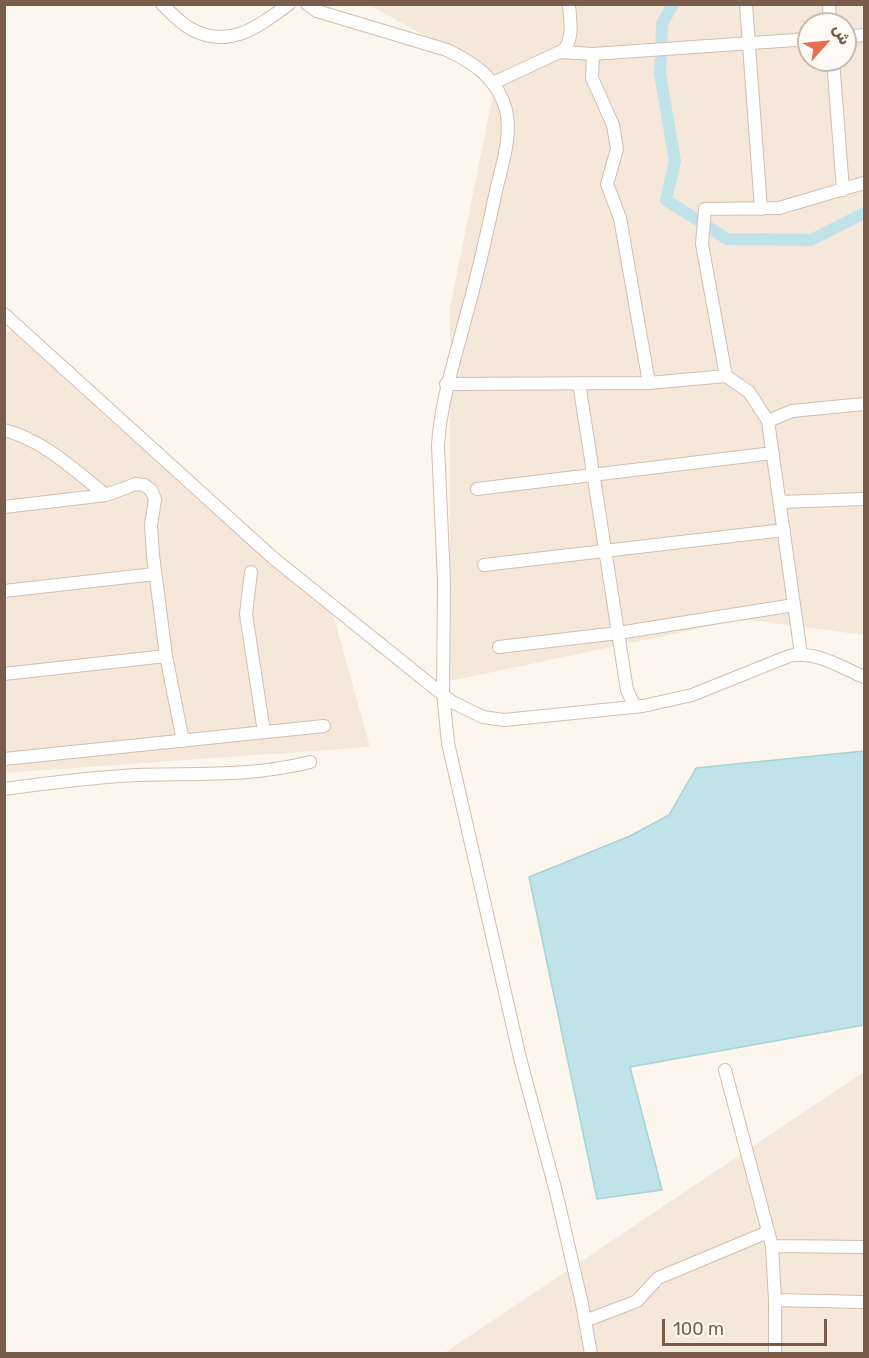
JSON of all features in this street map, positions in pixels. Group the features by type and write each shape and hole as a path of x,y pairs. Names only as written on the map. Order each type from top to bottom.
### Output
{"street":[{"path":"162,4 191,29 207,35 226,37 254,29 289,4"},
{"path":"307,4 317,11 447,50 478,67 494,83 506,111 507,142 482,257 446,384 439,424 444,581 442,693 448,743 520,1058 556,1192 591,1353"},
{"path":"561,52 570,39 569,4"},
{"path":"746,4 761,209"},
{"path":"494,83 561,52 593,54 797,40"},
{"path":"593,54 592,78 613,125 617,149 608,184 620,218 649,383"},
{"path":"834,72 843,190"},
{"path":"726,376 702,244 705,209 779,208 864,183"},
{"path":"4,314 272,556 452,702 473,713 504,720 655,705 692,695 801,654 816,657 864,677"},
{"path":"446,384 649,383 726,376 749,392 768,420 801,654"},
{"path":"579,383 627,690 635,707"},
{"path":"768,420 792,411 864,404"},
{"path":"4,430 41,445 106,495"},
{"path":"477,489 773,453"},
{"path":"4,507 106,495 136,484 144,485 151,490 155,499 151,540 155,574 166,656 183,741"},
{"path":"780,502 864,499"},
{"path":"484,565 784,530"},
{"path":"250,572 246,614 264,732"},
{"path":"4,591 155,574"},
{"path":"500,647 618,633 794,605"},
{"path":"4,674 166,656"},
{"path":"4,759 324,726"},
{"path":"4,789 123,776 250,773 310,762"},
{"path":"725,1070 772,1246 775,1353"},
{"path":"585,1321 637,1301 658,1278 768,1232"},
{"path":"772,1246 864,1247"},
{"path":"775,1300 864,1302"}],"shaded area":[{"path":"369,5 864,5 864,635 744,619 450,681 450,308 497,75"},
{"path":"14,331 333,614 370,747 5,773 4,332"},
{"path":"864,1072 864,1353 444,1353"}],"water":[{"path":"864,751 864,1025 630,1067 662,1190 597,1199 529,877 630,836 669,815 696,768"}],"waterway":[{"path":"673,4 662,24 660,74 675,161 666,200 727,239 811,240 864,213"}]}
